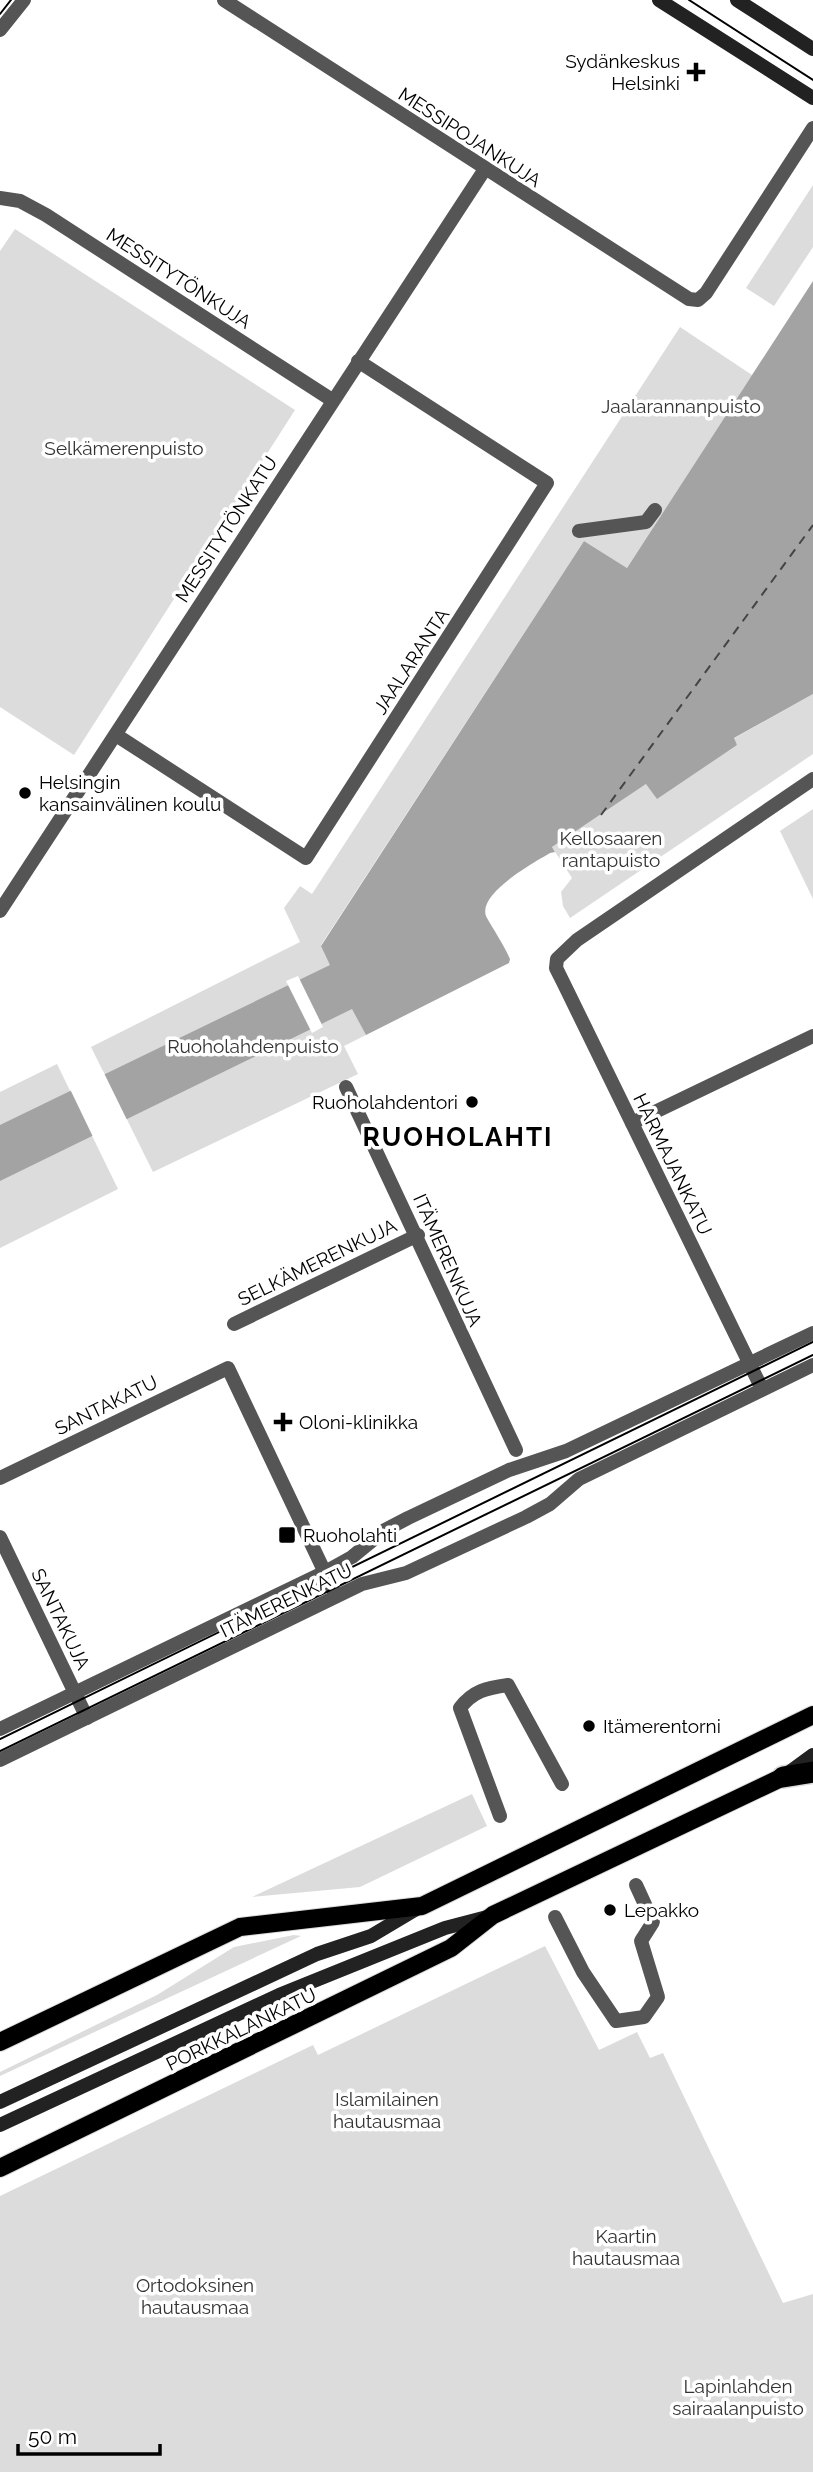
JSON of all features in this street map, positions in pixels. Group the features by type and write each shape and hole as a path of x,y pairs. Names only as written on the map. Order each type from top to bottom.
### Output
{"highway":[{"path":"783,1777 813,1772"}],"main road":[{"path":"659,0 813,98"},
{"path":"737,0 813,49"},
{"name":"PORKKALANKATU","path":"0,2102 317,1954 371,1936 422,1906 813,1715"},
{"name":"PORKKALANKATU","path":"0,2125 279,1995 445,1928 493,1915 783,1777 813,1755"},
{"name":"PORKKALANKATU","path":"0,2042 240,1927 422,1906"},
{"name":"PORKKALANKATU","path":"0,2168 452,1948 493,1915"}],"street":[{"path":"0,30 23,0"},
{"name":"MESSIPOJANKUJA","path":"224,0 684,296 698,300 706,293 813,128"},
{"name":"MESSITYTÖNKATU","path":"0,911 485,169"},
{"name":"MESSITYTÖNKUJA","path":"0,198 20,201 46,215 332,400"},
{"name":"JAALARANTA","path":"116,735 306,858 547,483 358,361"},
{"path":"576,531 646,522 655,510"},
{"name":"HARMAJANKATU","path":"762,1389 556,968 559,954 813,779"},
{"path":"632,1123 813,1036"},
{"name":"ITÄMERENKUJA","path":"346,1087 418,1235 423,1255 516,1450"},
{"name":"SELKÄMERENKUJA","path":"234,1324 418,1235"},
{"name":"ITÄMERENKATU","path":"0,1729 325,1572 352,1557 386,1530 408,1518 509,1470 576,1446 813,1333"},
{"name":"ITÄMERENKATU","path":"0,1760 336,1596 362,1584 406,1573 526,1517 550,1504 579,1479 813,1365"},
{"name":"SANTAKATU","path":"0,1478 228,1368 325,1572"},
{"name":"SANTAKUJA","path":"0,1537 87,1718"},
{"path":"325,1572 336,1596"},
{"path":"500,1816 460,1708 470,1695 483,1689 508,1685 562,1784"},
{"path":"555,1917 583,1972 616,2021 644,2017 658,1997 641,1941 653,1922 636,1885"}],"green space":[{"path":"813,185 813,247 774,306 746,288"},
{"name":"Selkämerenpuisto","path":"15,229 295,410 74,755 0,707 0,251"},
{"path":"680,327 752,375 627,568 584,541 321,945 366,1035 344,1046 358,1074 153,1172 91,1047 300,942 284,908 300,886 312,894"},
{"name":"Kellosaaren rantapuisto","path":"813,694 813,754 570,918 563,906 561,892 572,878 552,847 646,784 737,745 733,739"},
{"path":"813,809 813,899 780,831"},
{"path":"57,1064 118,1189 0,1248 0,1092"},
{"path":"472,1794 487,1826 360,1887 252,1897"},
{"path":"294,1935 301,1936 0,2076 0,2072 157,1995 234,1947"},
{"path":"545,1946 599,2050 637,2032 650,2058 663,2053 783,2303 813,2294 813,2472 0,2472 0,2196 313,2045 318,2055"}],"shaded area":[{"path":"813,281 813,694 734,738 737,745 657,799 646,784 552,847 555,852 508,880 489,899 485,909 487,918 510,959 509,963 366,1035 352,1009 0,1181 0,1125 330,965 321,946 584,541 627,568"}],"pier":[{"path":"298,976 323,1027 312,1033 286,981"},
{"path":"103,1071 128,1122 94,1139 69,1087"}],"ferry route":[{"path":"601,815 813,525"}],"tram line":[{"path":"0,14 11,0"},
{"path":"689,0 813,80"},
{"path":"0,1739 813,1342"},
{"path":"0,1751 813,1355"}],"place":[{"name":"Sydänkeskus Helsinki","path":"696,72"},
{"name":"Helsingin kansainvälinen koulu","path":"25,793"},
{"name":"Ruoholahdentori","path":"472,1102"},
{"name":"Oloni-klinikka","path":"283,1422"},
{"name":"Ruoholahti","path":"287,1535"},
{"name":"Itämerentorni","path":"589,1726"},
{"name":"Lepakko","path":"610,1910"}],"district":[{"name":"RUOHOLAHTI","path":"458,1137"}],"park label":[{"name":"Jaalarannanpuisto","path":"681,406"},
{"name":"Ruoholahdenpuisto","path":"253,1046"},
{"name":"Islamilainen hautausmaa","path":"387,2110"},
{"name":"Kaartin hautausmaa","path":"626,2247"},
{"name":"Ortodoksinen hautausmaa","path":"195,2296"},
{"name":"Lapinlahden sairaalanpuisto","path":"738,2397"}]}
